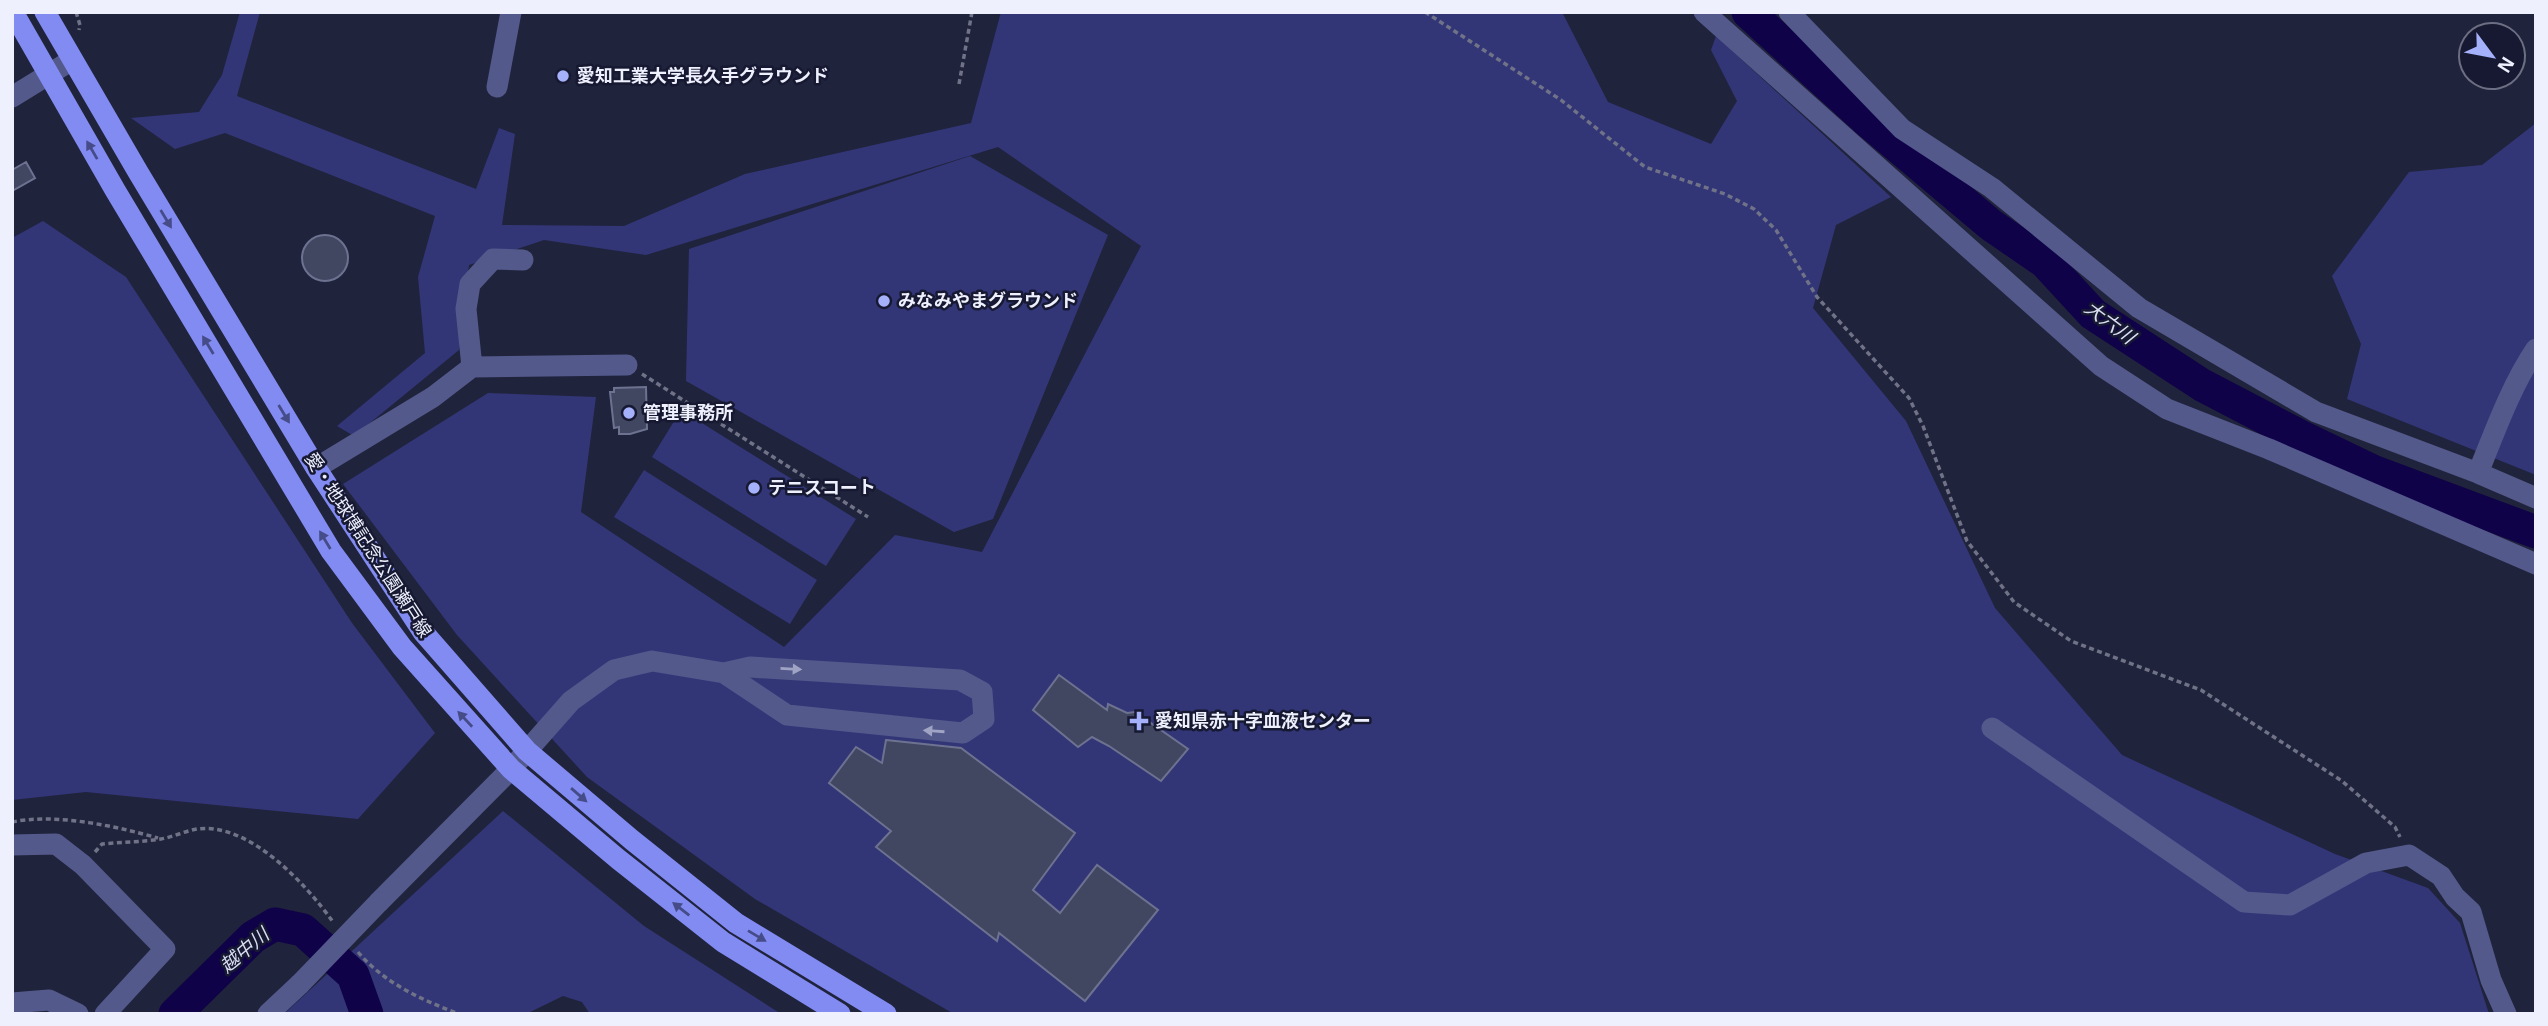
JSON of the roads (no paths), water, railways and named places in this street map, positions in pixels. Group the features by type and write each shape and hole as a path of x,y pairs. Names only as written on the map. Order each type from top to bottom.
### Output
{"main road":[{"name":"愛・地球博記念公園瀬戸線","path":"13,12 115,190 331,551 402,647 511,769 618,859 723,942 840,1014"},
{"name":"愛・地球博記念公園瀬戸線","path":"45,12 316,468 423,632 527,751 632,840 736,923 886,1014"}],"street":[{"path":"497,87 510,12"},
{"path":"1704,12 2101,366 2167,409 2269,449 2536,564"},
{"path":"1789,12 1902,129 1992,188 2138,308 2316,412 2478,473 2536,498"},
{"path":"12,97 72,60"},
{"path":"472,366 466,309 470,284 493,258 523,260"},
{"path":"2478,473 2499,421 2536,349"},
{"path":"316,468 433,397 472,366 627,365"},
{"path":"268,1014 511,769 571,701 614,670 652,661 724,673 750,667 960,680 982,692 984,719 963,733 786,715 724,673"},
{"path":"1992,728 2244,902 2290,905 2365,863 2409,855 2441,876 2455,897 2471,912 2491,979 2506,1014"},
{"path":"12,845 56,844 83,865 165,949 105,1014"},
{"path":"12,1003 49,1000 78,1014"}],"waterway":[{"name":"大六川","path":"1748,12 1871,124 1991,225 2045,262 2093,314 2202,385 2298,435 2375,472 2536,532"},
{"name":"越中川","path":"175,1014 253,937 275,924 303,930 353,975 367,1014"}],"place":[{"name":"愛知工業大学長久手グラウンド","path":"563,76"},
{"name":"みなみやまグラウンド","path":"884,301"},
{"name":"管理事務所","path":"629,413"},
{"name":"テニスコート","path":"754,488"},
{"name":"愛知県赤十字血液センター","path":"1139,721"}]}
